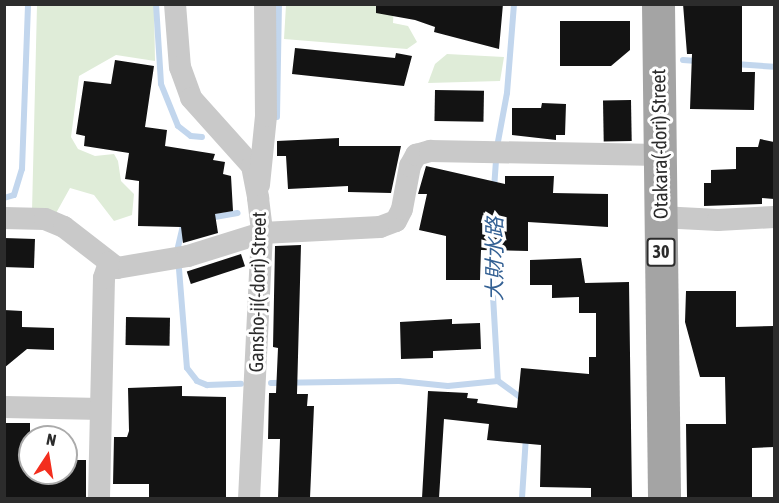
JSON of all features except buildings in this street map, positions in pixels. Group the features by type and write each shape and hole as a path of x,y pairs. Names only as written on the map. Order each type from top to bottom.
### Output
{"main road":[{"name":"Otakara(-dori) Street","path":"658,4 664,498"}],"street":[{"name":"Gansho-ji(-dori) Street","path":"175,4 180,67 191,98 252,165 258,198 262,233 249,498"},
{"path":"258,198 266,116 265,4"},
{"path":"4,218 45,219 87,243 117,268 155,264 262,233 380,227 396,221 402,209 410,166 416,155 430,151 660,155"},
{"path":"660,217 718,220 774,217"},
{"path":"99,498 104,278 109,263"},
{"path":"4,407 101,409"}],"green space":[{"path":"394,4 393,23 408,26 417,42 407,49 284,39 286,5"},
{"path":"37,5 154,5 155,61 116,55 79,76 71,137 78,149 95,156 114,154 118,161 121,181 134,194 132,215 114,221 94,195 70,188 55,215 32,211"},
{"path":"447,54 504,57 500,81 428,83 435,64"}],"waterway":[{"path":"4,198 14,195 22,169 28,4"},
{"path":"156,4 161,84 178,126 191,136 202,137"},
{"path":"277,117 279,4"},
{"name":"大財水路","path":"497,147 507,93 514,4"},
{"path":"683,60 697,61"},
{"path":"735,64 774,67"},
{"name":"大財水路","path":"494,189 496,157"},
{"path":"209,218 238,213"},
{"path":"178,247 183,225"},
{"name":"大財水路","path":"490,244 498,381 524,400"},
{"path":"179,269 187,368 197,381 207,385 241,384"},
{"path":"271,383 399,381 448,386 498,381"},
{"name":"大財水路","path":"522,498 526,436"}]}
